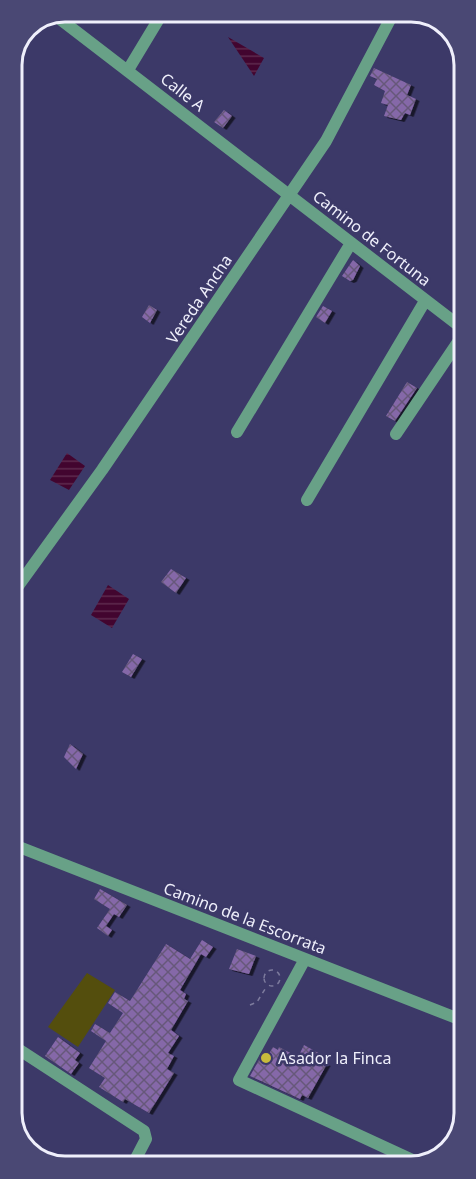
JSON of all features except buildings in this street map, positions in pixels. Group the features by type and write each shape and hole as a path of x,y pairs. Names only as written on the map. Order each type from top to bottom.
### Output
{"street":[{"name":"Calle A","path":"64,22 290,195"},
{"path":"127,69 151,22"},
{"path":"127,69 157,22"},
{"name":"Vereda Ancha","path":"23,580 102,470 326,141 388,23"},
{"name":"Camino de Fortuna","path":"290,195 454,322"},
{"path":"237,432 351,243"},
{"path":"307,500 425,301"},
{"path":"396,434 454,348"},
{"name":"Camino de la Escorrata","path":"22,848 454,1018"},
{"path":"305,959 239,1080 404,1156"},
{"path":"22,1052 144,1131 146,1139 137,1156"}],"path":[{"path":"250,1005 257,1002 268,985 278,983 277,972 267,972 264,980 268,985"}],"shaded area":[{"path":"228,37 264,58 254,76"},
{"path":"67,453 85,466 69,490 50,480"},
{"path":"108,585 129,599 112,628 91,615"},
{"path":"87,973 115,990 78,1047 48,1027"}],"place":[{"name":"Asador la Finca","path":"266,1058"}]}
